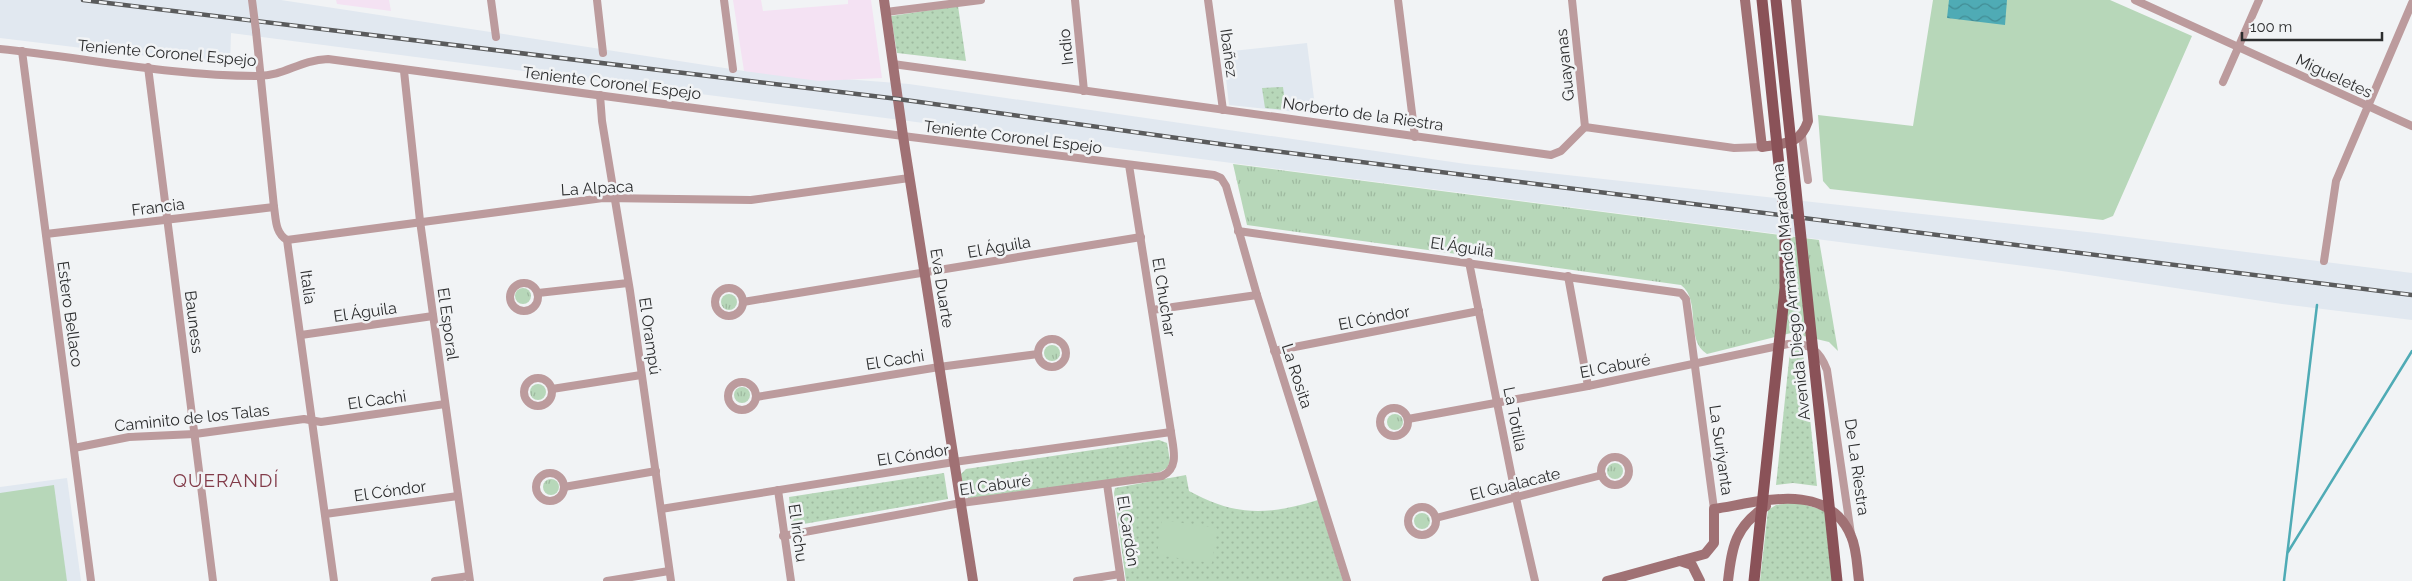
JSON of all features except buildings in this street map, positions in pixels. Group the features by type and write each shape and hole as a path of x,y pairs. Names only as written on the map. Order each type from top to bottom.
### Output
{"main road":[{"name":"Avenida Diego Armando Maradona","path":"1754,581 1783,307 1786,245 1762,0"},
{"name":"Avenida Diego Armando Maradona","path":"1776,0 1837,581"}],"street":[{"name":"Italia","path":"252,0 274,207 278,231 281,237 287,240 334,581"},
{"path":"490,0 496,38"},
{"path":"597,0 603,53"},
{"path":"724,0 734,69"},
{"name":"Eva Duarte","path":"884,0 909,178 973,581"},
{"path":"886,12 981,0"},
{"name":"Indio","path":"1075,0 1084,91"},
{"name":"Ibañez","path":"1208,0 1223,110"},
{"path":"1398,0 1415,137"},
{"name":"Guayanas","path":"1572,0 1585,127"},
{"path":"1745,0 1762,147"},
{"path":"1796,0 1808,121 1802,136 1808,180"},
{"name":"Migueletes","path":"2135,0 2412,126"},
{"path":"2223,82 2259,0"},
{"path":"2324,261 2334,188 2412,3"},
{"name":"Teniente Coronel Espejo","path":"0,49 148,68 260,76 280,73 314,59 328,59 1129,166 1214,175 1221,178"},
{"name":"Estero Bellaco","path":"22,51 91,581"},
{"name":"Norberto de la Riestra","path":"893,64 1551,155 1561,151 1585,127"},
{"name":"Bauness","path":"148,68 213,581"},
{"name":"El Esporal","path":"404,70 420,221 470,578"},
{"name":"El Orampú","path":"600,94 602,121 628,283 671,581"},
{"path":"1585,127 1734,148 1762,147 1794,141 1802,136"},
{"name":"El Chuchar","path":"1129,166 1170,432"},
{"name":"La Alpaca","path":"287,240 602,198 751,200 909,178"},
{"name":"La Rosita","path":"1221,178 1347,581"},
{"name":"Francia","path":"46,234 274,207"},
{"name":"El Águila","path":"1238,231 1682,293"},
{"name":"El Águila","path":"743,302 1141,237"},
{"name":"La Totilla","path":"1469,262 1516,498 1536,581"},
{"path":"1568,276 1588,386"},
{"path":"538,294 628,283"},
{"name":"La Suriyanta","path":"1607,581 1704,554 1714,543 1714,509 1686,299 1682,293"},
{"path":"1152,310 1257,295"},
{"name":"El Cóndor","path":"1274,351 1479,311"},
{"name":"El Águila","path":"301,335 433,316"},
{"name":"El Caburé","path":"1408,419 1588,386 1794,344 1802,344 1815,350 1822,358"},
{"name":"El Cachi","path":"756,397 939,367 1038,354"},
{"name":"De La Riestra","path":"1822,358 1829,384 1859,581"},
{"path":"552,389 641,375"},
{"name":"El Cachi","path":"313,421 321,422 445,404"},
{"name":"Caminito de los Talas","path":"74,448 129,437 194,434 304,419 313,421"},
{"name":"El Cóndor","path":"661,509 954,462 1170,432"},
{"name":"El Caburé","path":"783,536 961,504 1167,474 1174,465 1170,432"},
{"path":"564,487 656,471"},
{"name":"El Gualacate","path":"1436,518 1602,475"},
{"name":"El Cardón","path":"1107,484 1121,577"},
{"name":"El Irichu","path":"778,490 783,536 791,581"},
{"name":"El Cóndor","path":"325,514 458,496"},
{"path":"1714,509 1794,498 1813,500 1826,506 1844,522 1852,537"},
{"path":"1728,581 1734,544 1740,530 1752,516 1775,500"},
{"path":"1680,561 1692,565 1700,581"},
{"path":"607,581 670,571"},
{"path":"1077,581 1121,577"},
{"path":"435,581 470,578"}],"shaded area":[{"path":"0,0 281,0 744,71 909,84 1466,164 2096,233 2412,273 2412,320 2282,304 2062,271 231,33 230,66 0,38"},
{"path":"336,0 389,0 391,11 337,4"},
{"path":"733,0 761,0 763,11 848,4 848,0 871,0 882,78 819,81 744,71"},
{"path":"1307,43 1316,114 1229,105 1223,52"},
{"path":"67,478 81,581 0,581 0,487"}],"green space":[{"path":"1933,0 2110,0 2192,36 2113,216 2103,220 1830,189 1823,181 1818,115 1913,126"},
{"path":"958,6 966,61 897,53 891,16"},
{"path":"1283,87 1286,110 1265,108 1262,88"},
{"path":"1233,164 1819,240 1838,351 1829,342 1791,333 1707,354 1700,348 1696,340 1691,301 1681,285 1247,225"},
{"path":"523,288 531,296 523,304 515,296"},
{"path":"729,294 737,302 729,310 721,302"},
{"path":"1052,345 1060,353 1052,361 1044,353"},
{"path":"1803,350 1817,486 1793,483 1776,485 1790,351"},
{"path":"538,384 546,392 538,400 530,392"},
{"path":"742,387 750,395 742,403 734,395"},
{"path":"1395,414 1403,422 1395,430 1387,422"},
{"path":"1159,440 1167,443 1170,461 1167,468 1160,472 976,501 968,497 963,487 961,474 966,469"},
{"path":"1615,463 1623,471 1615,479 1607,471"},
{"path":"944,473 948,499 792,526 789,497"},
{"path":"1186,475 1189,491 1222,505 1238,509 1268,511 1318,500 1343,581 1126,581 1114,493 1115,488"},
{"path":"551,479 559,487 551,495 543,487"},
{"path":"54,485 67,581 0,581 0,493"},
{"path":"1796,502 1826,511 1833,581 1760,581 1768,510 1776,505"},
{"path":"1422,513 1430,521 1422,529 1414,521"},
{"path":"1162,520 1217,528 1212,563 1157,555"}],"water":[{"path":"1949,0 2007,0 2005,25 1947,18"}],"waterway":[{"path":"2284,581 2317,305"},
{"path":"2288,552 2412,351"}],"railway":[{"path":"83,0 898,99 1227,145 2412,295"}],"district":[{"name":"QUERANDÍ","path":"226,480"}]}
